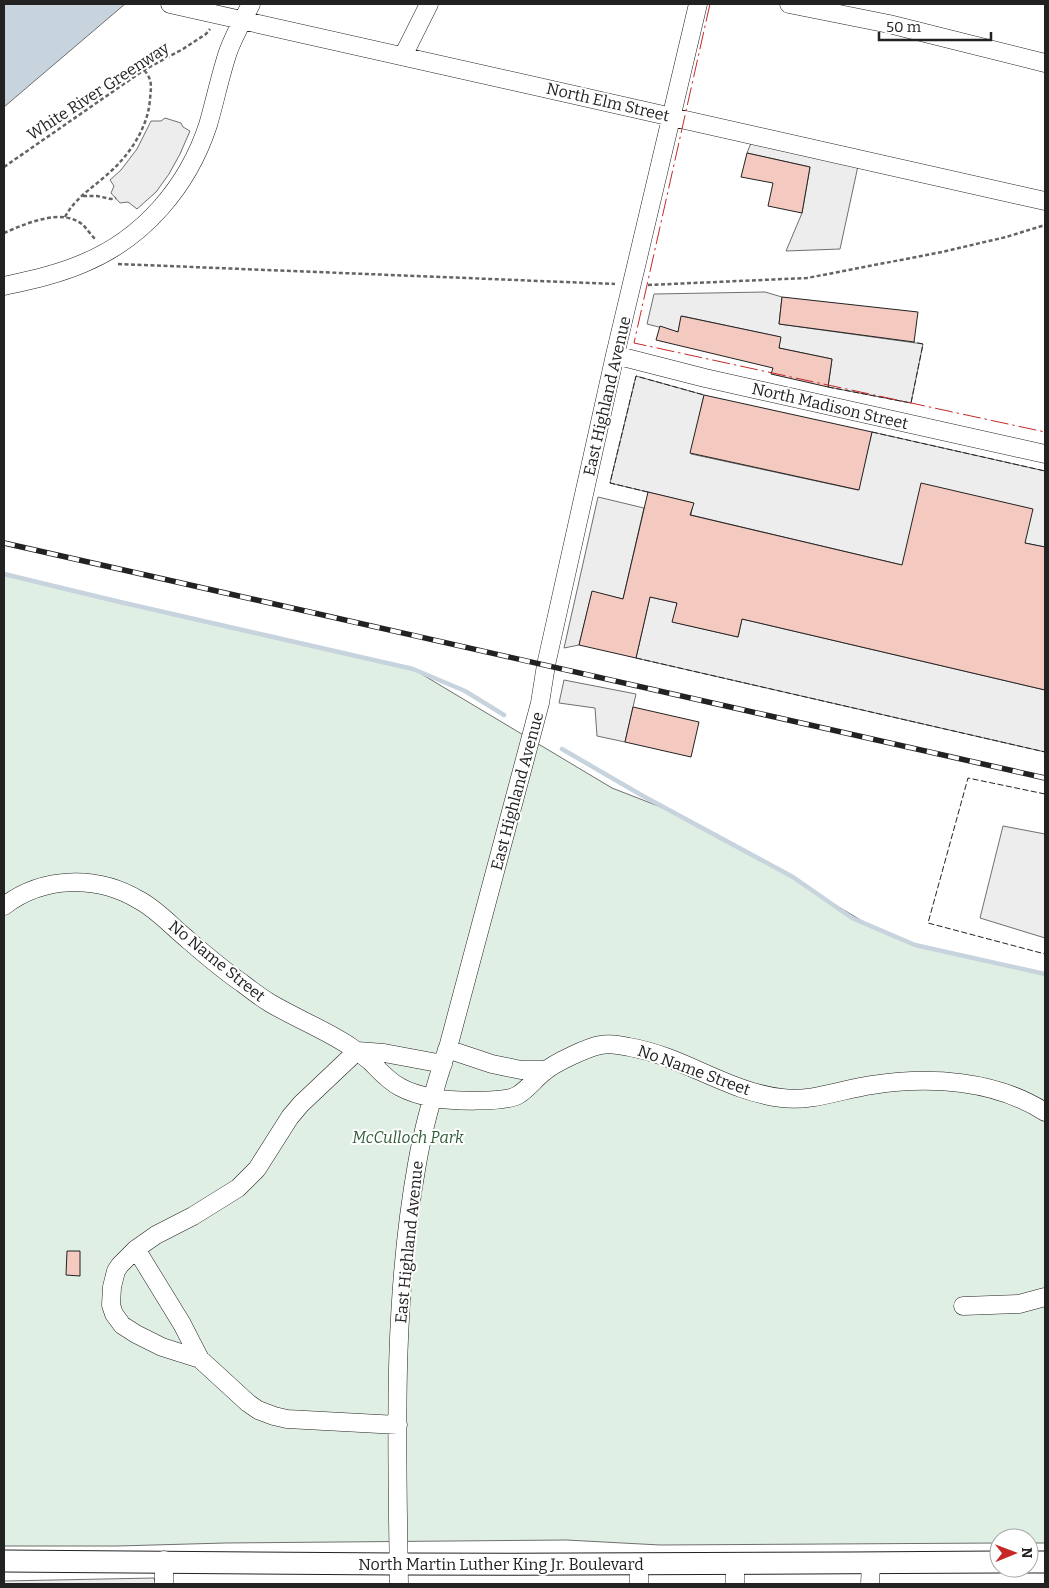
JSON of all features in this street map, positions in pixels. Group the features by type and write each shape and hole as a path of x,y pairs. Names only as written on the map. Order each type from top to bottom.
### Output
{"main road":[{"name":"North Martin Luther King Jr. Boulevard","path":"4,1561 164,1560 399,1574 735,1574 871,1563 989,1562"}],"street":[{"name":"North Elm Street","path":"170,4 1045,200"},
{"path":"4,286 56,273 107,252 134,234 170,198 185,177 197,154 208,125 228,52 251,4"},
{"path":"403,56 429,4"},
{"name":"East Highland Avenue","path":"399,1574 398,1345 404,1258 417,1164 432,1098 445,1057 540,703 546,665 615,355 698,4"},
{"path":"789,4 889,24 1045,63"},
{"name":"North Madison Street","path":"615,355 705,378 1045,454"},
{"name":"No Name Street","path":"4,906 26,893 52,884 74,881 117,889 152,908 209,958 269,1003 340,1039 368,1059 383,1075 400,1088 432,1098 466,1100 505,1100 512,1098 520,1094 546,1070 576,1054 600,1045 615,1044 648,1050 755,1093 779,1098 804,1098 872,1084 914,1080 948,1081 1010,1094 1032,1103 1045,1112"},
{"path":"200,1359 162,1347 136,1334 118,1322 112,1305 112,1287 116,1271 136,1249 156,1235 194,1216 238,1188 257,1169 300,1104 357,1051 445,1057 521,1070 546,1070"},
{"path":"136,1249 182,1324 200,1359 258,1410 287,1419 398,1425"},
{"path":"963,1306 1019,1304 1045,1297"},
{"path":"164,1560 164,1584"},
{"path":"870,1584 871,1563"}],"path":[{"name":"White River Greenway","path":"4,167 144,70 206,34"},
{"path":"65,217 70,207 119,164 138,137 148,115 150,104 150,76 144,70"},
{"path":"82,196 97,196 111,200 116,198"},
{"path":"4,233 30,223 65,217 82,225 118,264 124,265 632,285 807,278 942,252 1006,237 1045,225"}],"green space":[{"name":"McCulloch Park","path":"4,573 413,669 612,788 671,811 781,871 874,928 915,945 1045,974 1045,1543 1039,1543 1039,1528 989,1528 989,1543 660,1545 566,1540 4,1546"}],"shaded area":[{"path":"4,4 125,4 4,107"},
{"path":"165,118 181,123 183,127 190,131 180,154 156,192 137,209 128,202 120,203 111,193 114,186 110,180 121,170 137,149 151,121 161,121"},
{"path":"751,143 858,166 840,249 786,251 802,213 810,167 747,153"},
{"path":"765,292 782,297 779,324 923,344 911,403 828,387 832,359 779,348 780,337 682,316 678,332 647,324 654,294"},
{"path":"636,376 704,395 691,454 858,490 872,432 1045,471 1045,547 1025,543 902,565 691,515 693,503 610,483"},
{"path":"598,497 644,508 623,599 592,592 579,645 564,648"},
{"path":"650,597 677,603 673,622 738,637 742,619 1045,690 1045,752 636,658"},
{"path":"564,680 636,694 625,742 597,736 595,708 559,703"},
{"path":"1003,826 1045,834 1045,938 980,918"},
{"path":"154,1578 156,1584 4,1584 4,1581"}],"building":[{"path":"747,153 810,167 802,213 768,206 773,183 741,177"},
{"path":"782,297 918,312 914,342 779,324"},
{"path":"681,316 781,337 779,348 832,359 828,387 771,374 773,368 656,340 660,326 678,332"},
{"path":"704,395 872,432 859,490 690,453"},
{"path":"921,483 1033,509 1025,543 1045,547 1045,690 742,619 738,637 672,622 677,603 650,597 636,658 579,645 592,591 623,599 648,492 694,503 690,515 902,565"},
{"path":"633,707 699,722 691,757 625,742"},
{"path":"67,1251 80,1251 80,1276 66,1275"}],"waterway":[{"path":"4,574 413,669 465,691 504,715"},
{"path":"562,749 643,796 793,877 852,918 915,945 1045,974"}],"railway":[{"path":"4,543 1045,778"}],"fence":[{"path":"828,387 911,403 923,344 914,342"},
{"path":"648,492 610,483 636,376 704,395"},
{"path":"872,432 1045,471"},
{"path":"636,658 1045,752"},
{"path":"1045,794 968,778 928,923 1045,954"}],"power":[{"path":"710,4 634,343 1045,432"}]}
